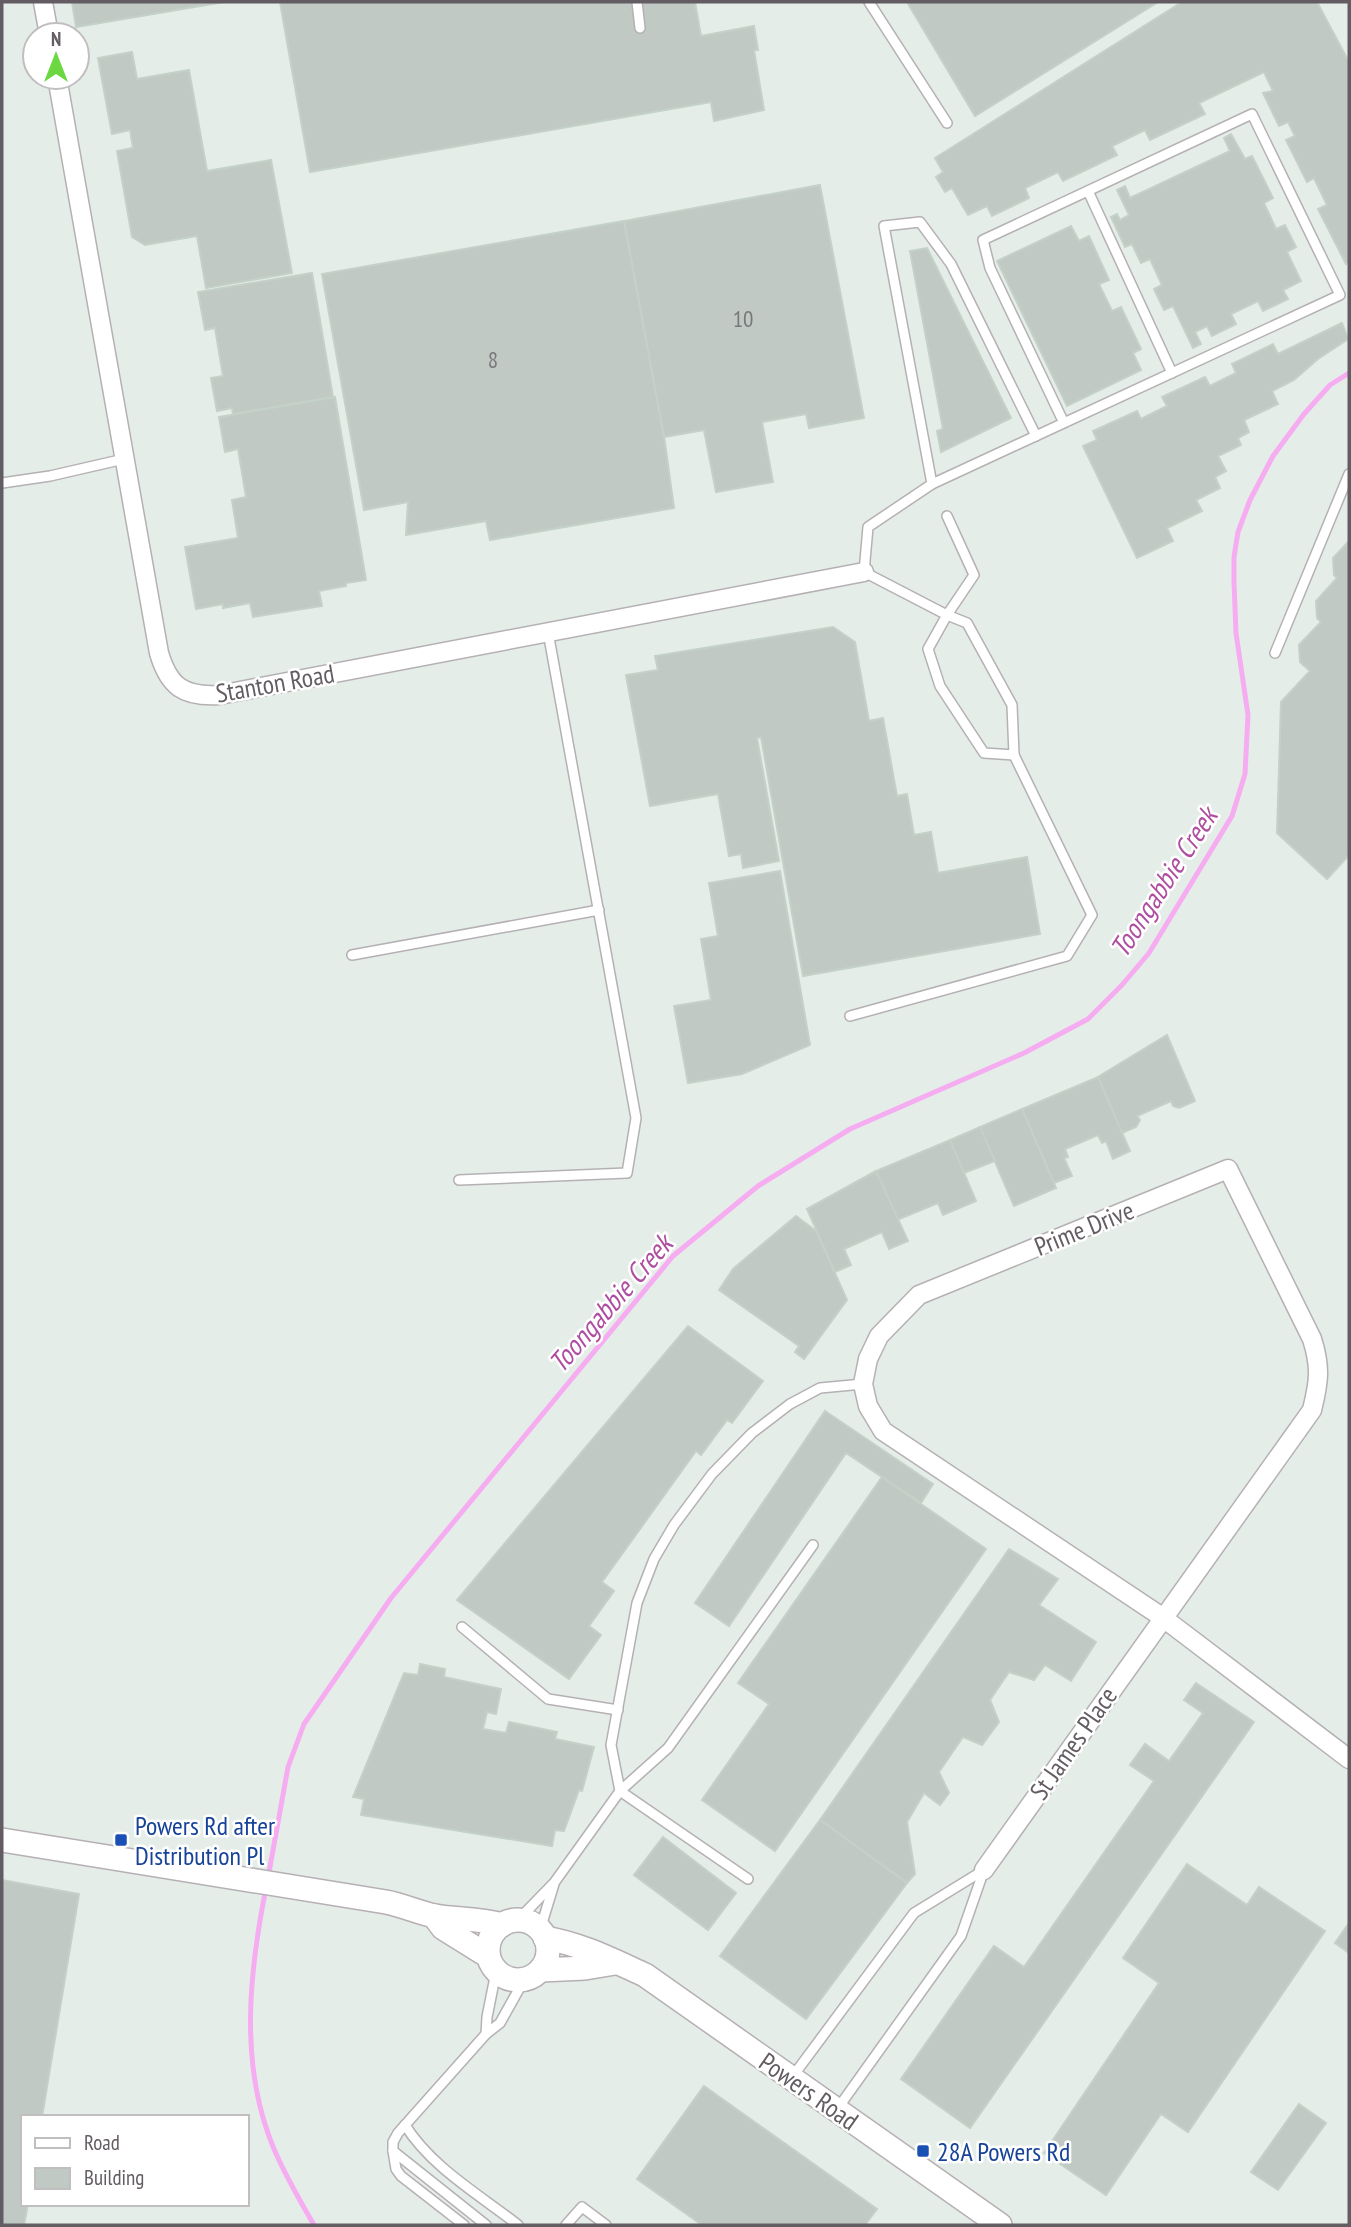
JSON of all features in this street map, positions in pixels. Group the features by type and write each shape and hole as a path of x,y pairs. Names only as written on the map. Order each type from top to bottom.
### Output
{"street":[{"path":"43,2 46,21"},
{"name":"Stanton Road","path":"59,91 159,653 164,669 172,681 184,691 198,696 219,695 864,572"},
{"name":"Prime Drive","path":"863,1384 868,1359 879,1335 919,1295 1228,1169 1312,1339 1319,1361 1319,1382 1312,1410 1163,1617"},
{"path":"863,1384 869,1406 883,1431 1163,1617 1349,1759"},
{"name":"St James Place","path":"984,1870 1163,1617"},
{"path":"2,1840 407,1906 434,1916 529,1923 542,1934 547,1954 533,1975"},
{"path":"434,1916 443,1928 492,1964 505,1978 615,1963"},
{"path":"492,1964 490,1938 509,1923"},
{"name":"Powers Road","path":"542,1934 594,1951 645,1975 1000,2225"}],"lane":[{"path":"637,2 640,28"},
{"path":"869,2 947,123"},
{"path":"850,1016 1067,956 1092,915 1014,755 1012,705 967,623 864,572 869,527 932,484 1036,436 1172,373 1340,295 1252,114 983,240 990,268 1064,423"},
{"path":"1088,191 1172,373"},
{"path":"932,484 884,226 920,222 951,264 1036,436"},
{"path":"2,483 50,476 124,459"},
{"path":"1275,653 1349,474"},
{"path":"947,516 974,575 928,649 940,687 984,752 1014,755"},
{"path":"459,1180 627,1173 636,1118 548,632"},
{"path":"352,955 598,910"},
{"path":"748,1879 620,1791 611,1745 637,1603 654,1559 681,1515 712,1474 744,1441 790,1404 820,1388 863,1384"},
{"path":"509,1923 554,1882 620,1791 668,1748 813,1545"},
{"path":"462,1628 548,1699 618,1710"},
{"path":"791,2078 914,1913 984,1870"},
{"path":"837,2111 961,1936 984,1870"},
{"path":"542,1934 554,1882"},
{"path":"486,2034 492,1964"},
{"path":"464,2225 401,2176 396,2169 393,2142 486,2034 500,2024 533,1975"},
{"path":"405,2125 423,2149 518,2225"},
{"path":"393,2151 486,2225"},
{"path":"566,2225 582,2207 606,2225"}],"building":[{"path":"72,2 224,2 91,24 91,21 75,21"},
{"path":"280,2 695,2 701,36 754,26 758,50 754,50 764,110 714,121 711,102 310,172"},
{"path":"907,2 1158,2 975,116"},
{"path":"1182,2 1317,2 1349,62 1349,262 1346,264 1318,209 1327,205 1314,178 1307,182 1286,140 1295,136 1288,122 1279,126 1263,93 1273,91 1264,72 1199,103 1205,114 1150,140 1145,130 1112,146 1117,155 1063,181 1058,172 1025,188 1029,198 992,216 987,206 968,215 952,188 945,192 936,177 943,172 935,158"},
{"path":"132,52 137,79 189,70 207,171 271,160 292,273 206,288 197,236 145,245 132,237 117,151 133,148 130,130 112,134 98,58"},
{"path":"1231,134 1245,159 1252,156 1273,198 1264,203 1276,229 1285,225 1296,247 1287,252 1301,281 1283,290 1288,299 1263,311 1258,301 1231,314 1236,324 1212,336 1207,326 1195,332 1201,344 1193,348 1173,306 1164,310 1154,289 1162,285 1150,259 1141,263 1132,244 1125,247 1111,217 1117,214 1120,220 1129,215 1117,190 1125,186 1130,198 1230,151 1224,138"},
{"path":"820,185 864,418 809,428 806,414 762,422 773,482 716,492 704,430 664,437 624,221"},
{"path":"624,221 665,443 674,508 490,540 486,521 406,535 408,502 364,510 322,274"},
{"path":"1071,226 1079,241 1089,236 1109,280 1099,284 1112,311 1121,307 1141,349 1133,353 1141,370 1067,406 997,261"},
{"path":"927,248 1011,418 941,452 937,431 943,429 910,251"},
{"path":"312,273 333,397 233,414 232,408 217,411 211,378 223,376 215,328 205,330 198,292"},
{"path":"1342,323 1348,339 1318,359 1294,380 1272,391 1278,404 1244,420 1249,432 1238,438 1241,445 1218,456 1226,471 1215,477 1220,488 1196,500 1202,511 1167,528 1173,541 1137,558 1083,446 1097,440 1093,431 1137,411 1141,419 1167,406 1162,397 1205,377 1210,386 1236,373 1232,364 1273,344 1278,354"},
{"path":"335,397 366,580 319,591 322,606 253,617 250,603 196,609 185,547 238,538 232,500 246,497 238,449 225,452 219,417"},
{"path":"1349,541 1349,855 1327,879 1277,833 1281,702 1310,671 1300,662 1299,645 1321,622 1317,618 1316,601 1337,578 1334,575 1333,558"},
{"path":"833,627 855,642 869,721 883,718 897,796 907,794 914,835 931,832 938,873 1027,857 1040,934 803,976 761,737 757,738 779,861 743,868 741,854 729,856 718,794 650,806 626,675 658,670 655,656"},
{"path":"780,871 810,1045 742,1074 688,1083 674,1006 711,1000 701,939 718,936 709,883"},
{"path":"1167,1035 1195,1101 1179,1108 1173,1106 1171,1101 1137,1116 1140,1120 1136,1127 1122,1133 1098,1077"},
{"path":"1098,1077 1130,1151 1113,1159 1106,1141 1102,1143 1098,1135 1065,1149 1068,1157 1064,1158 1072,1176 1054,1183 1022,1109"},
{"path":"1022,1109 1056,1188 1014,1206 980,1127"},
{"path":"980,1127 995,1161 964,1173 950,1140"},
{"path":"950,1140 976,1201 943,1215 938,1203 897,1220 876,1171"},
{"path":"876,1171 908,1241 889,1249 882,1232 844,1249 851,1265 835,1272 807,1209"},
{"path":"796,1216 816,1231 847,1300 804,1359 795,1352 799,1346 719,1290 733,1269"},
{"path":"688,1326 763,1381 732,1423 727,1420 701,1455 696,1451 602,1582 614,1591 589,1626 601,1635 569,1679 457,1600"},
{"path":"825,1411 933,1484 921,1503 846,1453 729,1626 695,1603"},
{"path":"882,1477 986,1549 775,1851 702,1800 769,1704 738,1683"},
{"path":"1009,1549 1058,1579 1039,1605 1096,1642 1071,1681 1045,1665 1034,1680 1009,1672 990,1700 999,1722 982,1745 963,1737 939,1772 949,1793 940,1805 924,1793 907,1822 915,1874 907,1883 820,1820"},
{"path":"420,1664 445,1669 444,1677 501,1689 496,1714 487,1712 483,1729 506,1733 509,1722 557,1732 555,1739 594,1747 582,1791 579,1790 564,1831 555,1830 552,1846 361,1815 364,1799 353,1797 404,1673 418,1675"},
{"path":"1196,1683 1254,1722 970,2128 901,2079 994,1946 1024,1967 1154,1781 1130,1765 1145,1744 1169,1761 1203,1713 1184,1700"},
{"path":"820,1820 907,1883 806,2019 720,1956"},
{"path":"663,1837 736,1893 708,1930 634,1875"},
{"path":"1187,1864 1247,1905 1259,1887 1325,1931 1188,2132 1161,2114 1106,2195 1044,2153 1159,1983 1123,1958"},
{"path":"2,1880 79,1894 42,2115 21,2115 21,2206 28,2206 24,2225 2,2225"},
{"path":"1349,1923 1349,1953 1335,1943"},
{"path":"704,2086 877,2209 865,2225 702,2225 637,2179"},
{"path":"1299,2104 1326,2123 1278,2190 1251,2172"}],"waterway":[{"name":"Toongabbie Creek","path":"268,1878 288,1767 304,1724 391,1598 673,1256 758,1186 850,1129 1024,1053 1088,1019 1149,953 1232,816 1245,774 1248,715 1236,633 1234,583 1238,532 1250,500 1273,456 1304,414 1330,385 1349,373"},
{"name":"Toongabbie Creek","path":"266,1888 252,1986 252,2052 256,2085 274,2149 314,2225"}],"place":[{"name":"Powers Rd after Distribution Pl","path":"121,1840"},
{"name":"28A Powers Rd","path":"923,2151"}]}
